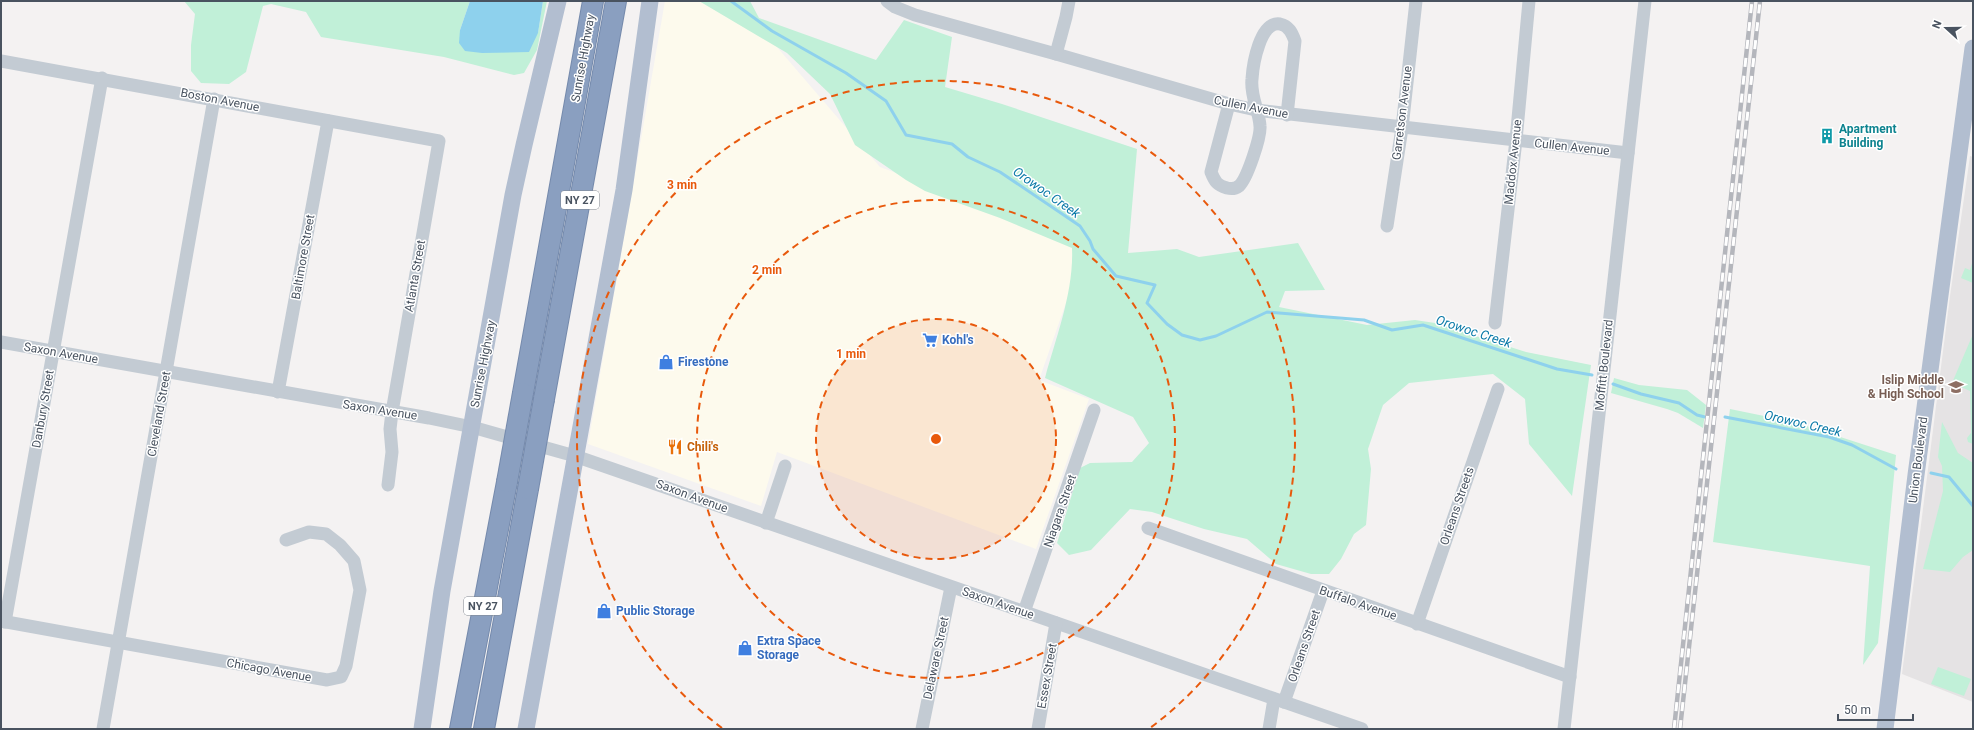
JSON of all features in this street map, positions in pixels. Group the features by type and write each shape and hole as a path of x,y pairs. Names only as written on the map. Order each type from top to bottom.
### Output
{"highway":[{"name":"Sunrise Highway","path":"460,729 507,482 593,1"},
{"name":"Sunrise Highway","path":"484,729 616,1"}],"main road":[{"name":"Sunrise Highway","path":"422,729 442,591 519,166 558,1"},
{"path":"526,729 629,160 650,1"},
{"name":"Union Boulevard","path":"1885,729 1917,468 1973,48"}],"street":[{"name":"Cullen Avenue","path":"887,1 895,8 915,15 1229,104 1256,110 1287,115 1628,153"},
{"path":"1056,54 1069,1"},
{"name":"Garretson Avenue","path":"1387,226 1402,128 1416,1"},
{"name":"Maddox Avenue","path":"1495,323 1516,140 1529,1"},
{"name":"Moffitt Boulevard","path":"1564,729 1645,1"},
{"path":"1229,104 1212,172 1215,182 1219,186 1232,189 1238,187 1244,179 1256,146 1260,127 1252,97 1252,79 1255,60 1264,32 1270,25 1284,25 1291,31 1295,41 1287,115"},
{"name":"Boston Avenue","path":"1,60 439,141"},
{"name":"Danbury Street","path":"3,622 102,78"},
{"name":"Cleveland Street","path":"102,729 167,373 214,99"},
{"name":"Baltimore Street","path":"278,392 328,121"},
{"name":"Atlanta Street","path":"388,485 392,452 390,428 392,412 439,141"},
{"name":"Saxon Avenue","path":"1,342 472,427 575,456 1362,729"},
{"name":"Orleans Streets","path":"1417,624 1498,388"},
{"name":"Niagara Street","path":"1024,612 1094,410"},
{"path":"766,523 785,466"},
{"name":"Buffalo Avenue","path":"1148,528 1322,591 1570,677"},
{"name":"Chicago Avenue","path":"3,622 327,680 341,677 346,666 360,590 354,561 340,545 326,534 309,532 286,540"},
{"name":"Delaware Street","path":"922,729 951,587"},
{"name":"Orleans Street","path":"1269,729 1322,591"},
{"name":"Essex Street","path":"1038,729 1056,623"}],"shaded area":[{"path":"665,1 706,1 764,32 880,167 1087,243 1039,380 1089,399 1036,549 777,452 761,506 588,444"},
{"name":"Islip Middle & High School","path":"1970,156 1973,157 1973,702 1902,674 1950,296"}],"green space":[{"path":"184,1 470,1 460,30 538,33 543,1 547,1 537,50 524,73 514,75 444,57 321,37 306,12 271,4 263,6 246,72 229,84 201,83 191,71 191,45 195,14"},
{"path":"699,1 750,1 759,18 876,60 904,20 952,37 945,87 1002,104 1137,149 1128,253 1177,249 1199,257 1298,243 1325,290 1285,291 1279,307 1367,325 1415,320 1435,323 1526,352 1591,365 1572,496 1529,444 1525,399 1493,374 1409,383 1383,405 1368,449 1371,469 1366,525 1354,534 1341,559 1329,574 1311,574 1276,564 1247,539 1204,529 1152,512 1130,509 1091,550 1069,555 1057,543 1080,468 1090,463 1132,462 1149,443 1133,417 1045,378 1067,298 1072,265 1072,248 1000,218 925,191 906,180 855,145 830,94 787,53"},
{"path":"1973,260 1973,283 1961,278 1965,268 1970,270"},
{"path":"1973,334 1973,444 1968,442 1967,438 1971,433 1970,391 1952,383"},
{"path":"1614,378 1639,385 1687,390 1706,405 1703,428 1678,413 1611,393"},
{"path":"1730,409 1794,422 1896,455 1878,643 1863,665 1870,566 1713,542"},
{"path":"1942,422 1958,453 1973,463 1973,550 1963,557 1950,572 1923,569 1943,491 1942,466 1938,457"},
{"path":"1938,667 1971,679 1964,696 1931,684"}],"water":[{"path":"470,1 543,1 538,33 529,52 482,53 465,51 459,43 460,30"}],"waterway":[{"name":"Orowoc Creek","path":"731,1 772,31 846,73 886,101 906,135 952,144 968,157 1000,172 1080,226 1090,241 1093,249 1116,276 1155,285 1147,303 1167,324 1182,335 1200,340 1216,336 1267,312 1364,320 1392,330 1423,325 1557,369 1592,375"},
{"name":"Orowoc Creek","path":"1613,384 1641,394 1679,403 1697,415 1705,417"},
{"name":"Orowoc Creek","path":"1725,417 1829,437 1852,445 1896,469"},
{"name":"Orowoc Creek","path":"1931,473 1949,477 1973,506"}],"railway":[{"path":"1674,729 1752,1"},
{"path":"1680,729 1760,1"}],"place":[{"name":"Apartment Building","path":"1827,136"},
{"name":"Kohl's","path":"930,340"},
{"name":"Firestone","path":"666,362"},
{"name":"Islip Middle & High School","path":"1956,387"},
{"name":"Chili's","path":"675,447"},
{"name":"Public Storage","path":"604,611"},
{"name":"Extra Space Storage","path":"745,648"}]}
